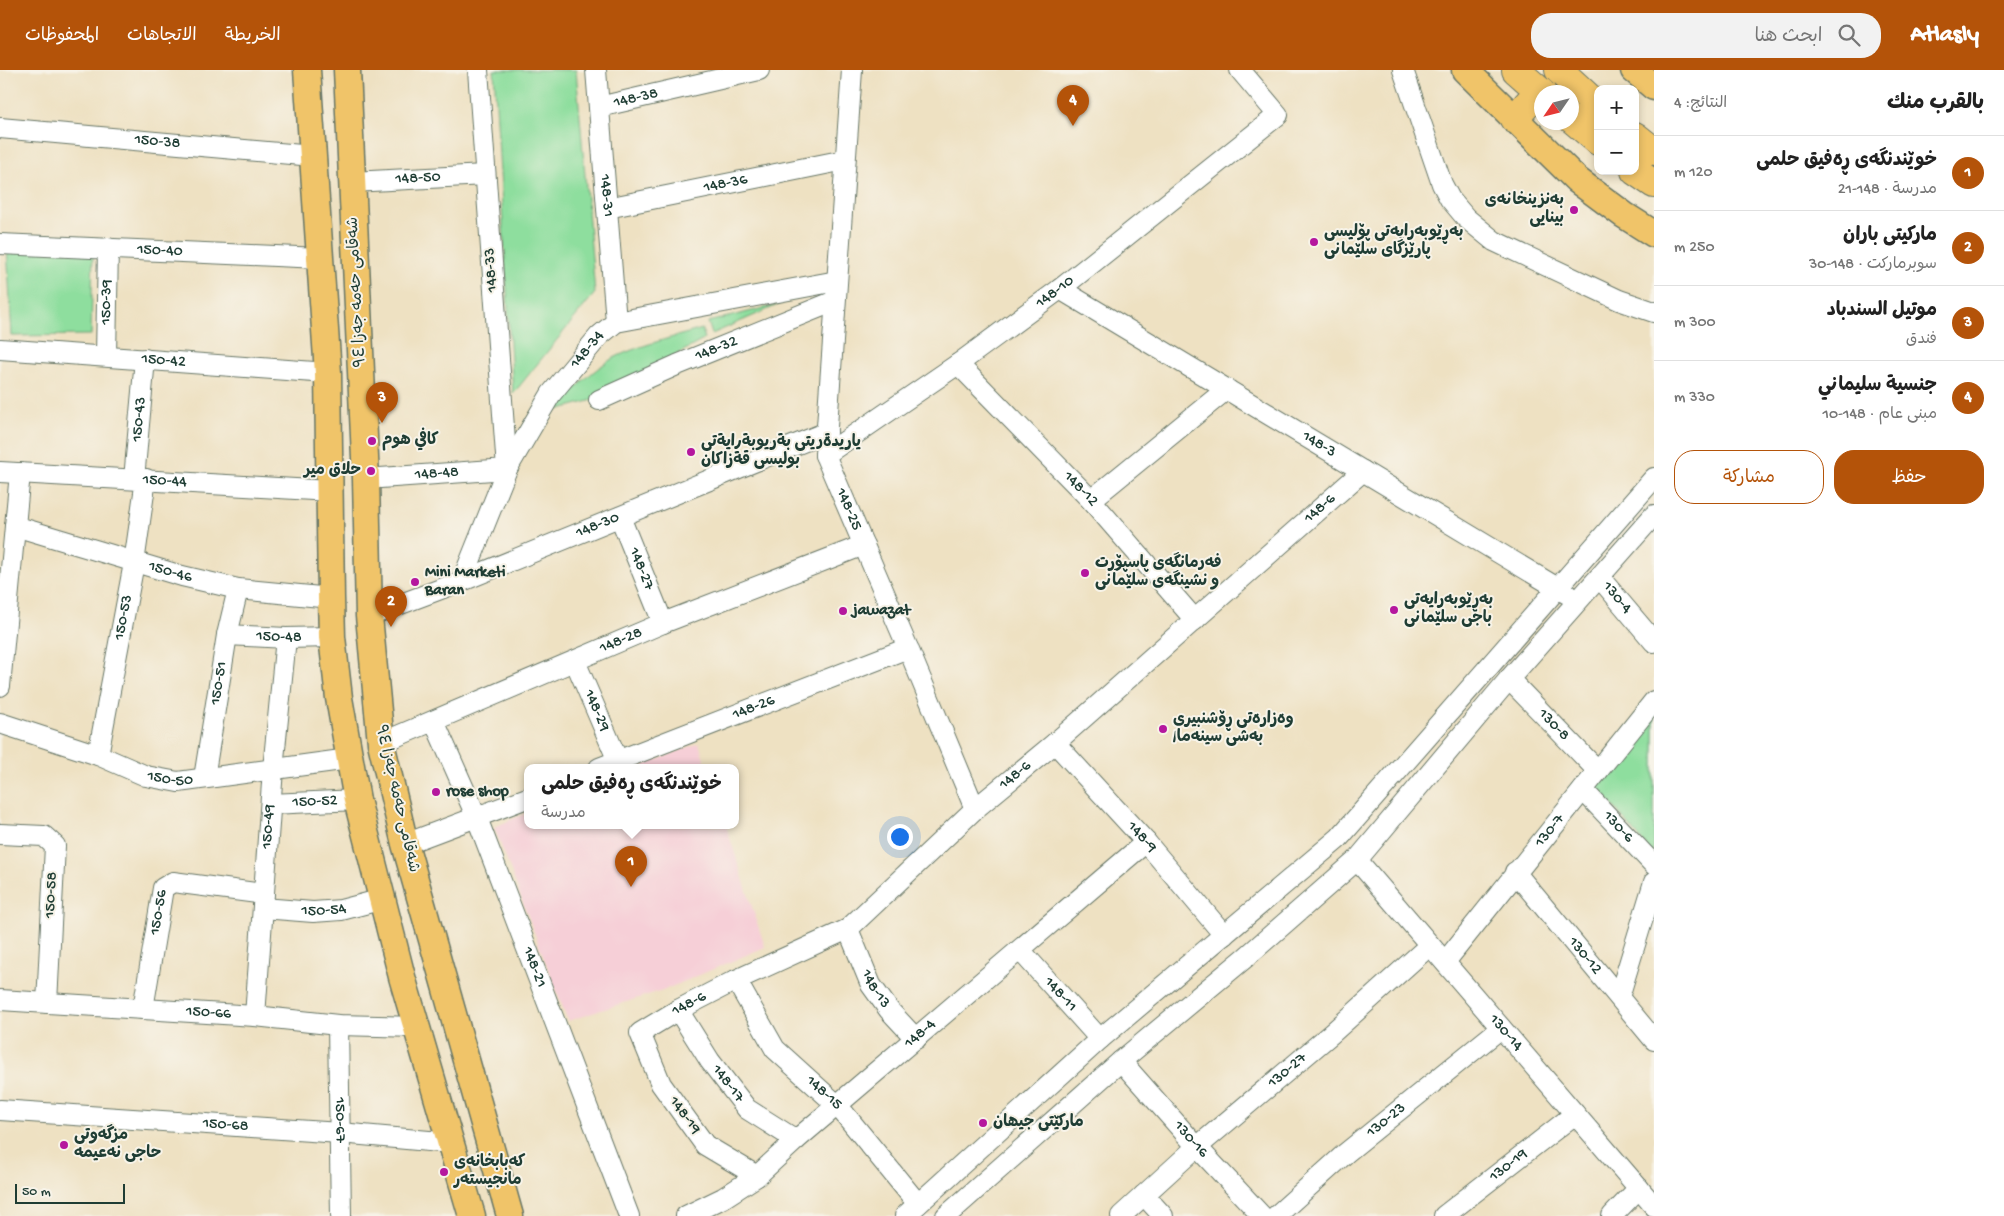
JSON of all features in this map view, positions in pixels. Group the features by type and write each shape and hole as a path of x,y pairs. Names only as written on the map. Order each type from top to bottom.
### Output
{"highway":[{"path":"1516,70 1534,86"},
{"path":"1559,70 1594,102"},
{"path":"1514,119 1534,98"},
{"path":"1579,125 1594,138"},
{"path":"1639,139 1654,151"},
{"path":"1639,174 1654,184"}],"main road":[{"path":"307,70 328,373 332,637 338,698 358,800 402,977 472,1216"},
{"name":"شەقامی حەمە جەزا ٩٤","path":"347,70 366,479 369,616 381,743 405,844 510,1216"},
{"path":"1465,73 1577,180 1624,215 1654,234"},
{"path":"338,698 375,695"}],"street":[{"name":"148-33","path":"478,70 507,469"},
{"name":"148-31","path":"596,70 616,322"},
{"name":"148-38","path":"599,107 759,70"},
{"name":"148-25","path":"852,70 825,455 975,809"},
{"name":"148-10","path":"825,455 958,364 1060,290 1278,116 1240,70"},
{"path":"1403,70 1442,184 1450,199 1466,218 1494,241 1620,300 1654,312"},
{"name":"150-38","path":"0,128 313,156"},
{"name":"148-36","path":"607,208 845,160"},
{"name":"148-50","path":"352,182 485,175"},
{"name":"150-40","path":"0,244 320,258"},
{"name":"150-39","path":"106,356 108,248"},
{"name":"148-34","path":"462,581 507,469 551,394 599,336 616,322 837,281"},
{"name":"148-3","path":"1060,290 1579,601"},
{"name":"148-32","path":"599,400 678,365 835,301"},
{"name":"150-42","path":"0,348 328,373"},
{"name":"150-43","path":"140,479 145,359"},
{"name":"148-12","path":"958,364 1091,500 1195,620"},
{"path":"1091,500 1227,389"},
{"name":"148-30","path":"369,616 462,581 826,432"},
{"name":"148-48","path":"366,479 507,469"},
{"name":"148-6","path":"640,1033 678,1010 736,980 848,929 975,809 1055,743 1363,471"},
{"path":"0,686 3,623 15,526 10,473"},
{"name":"150-44","path":"10,473 330,490"},
{"path":"912,1210 1100,1039 1338,838 1654,478"},
{"name":"150-53","path":"98,755 134,563 140,479"},
{"path":"946,1216 1121,1060 1245,958 1357,860 1510,679 1654,515"},
{"name":"148-27","path":"620,517 662,623"},
{"name":"150-46","path":"15,526 134,563 238,589 331,598"},
{"name":"148-28","path":"381,743 662,623 864,545"},
{"name":"130-4","path":"1600,578 1654,642"},
{"name":"150-51","path":"204,778 226,635 238,589"},
{"name":"150-48","path":"226,635 286,638 332,637"},
{"name":"150-49","path":"255,1016 273,769 286,638"},
{"name":"148-26","path":"608,764 908,648"},
{"name":"148-29","path":"574,661 618,760"},
{"name":"130-8","path":"1510,679 1598,771"},
{"name":"130-7","path":"1444,962 1654,701"},
{"name":"148-21","path":"434,721 477,818 629,1216"},
{"name":"150-50","path":"0,723 98,755 146,776 178,782 349,759"},
{"name":"148-9","path":"1055,743 1146,842 1224,935"},
{"name":"130-6","path":"1583,790 1654,865"},
{"path":"405,844 524,799"},
{"name":"150-52","path":"271,804 358,800"},
{"name":"150-58","path":"0,834 44,836 55,846 47,1003"},
{"name":"148-4","path":"686,1216 723,1198 757,1176 796,1140 1146,842"},
{"name":"130-14","path":"1357,860 1654,1206"},
{"name":"130-12","path":"1515,872 1654,1040"},
{"name":"150-56","path":"143,1009 163,888 167,884 173,882 263,901"},
{"path":"1619,997 1654,882"},
{"name":"150-54","path":"263,901 313,912 341,910 383,899"},
{"name":"148-13","path":"848,929 871,985 889,1010 916,1039"},
{"name":"130-27","path":"1121,1216 1197,1147 1330,1034 1430,945"},
{"name":"148-11","path":"1020,950 1100,1039"},
{"name":"148-15","path":"736,980 775,1049 838,1106 912,1210"},
{"name":"150-66","path":"0,1000 255,1016 338,1025 417,1027"},
{"name":"148-17","path":"678,1010 710,1062 747,1108 796,1140"},
{"name":"150-67","path":"338,1025 342,1216"},
{"name":"130-23","path":"1276,1216 1346,1153 1501,1028"},
{"name":"148-19","path":"640,1033 661,1084 705,1145 757,1176"},
{"name":"130-16","path":"1121,1060 1197,1147 1262,1216"},
{"name":"150-68","path":"0,1110 340,1133 450,1143"},
{"name":"130-19","path":"1444,1216 1576,1114"},
{"path":"1612,1216 1639,1188"},
{"path":"1144,1195 1162,1216"}],"shaded area":[{"path":"699,743 706,764 647,764"},
{"path":"524,814 524,829 727,829 765,947 669,988 568,1021 494,827"}],"green space":[{"path":"494,70 576,70 595,293 513,394"},
{"path":"7,247 93,251 91,335 12,336"},
{"path":"780,304 712,334 708,322"},
{"path":"702,329 705,339 593,400 557,410 584,380 613,358 651,344"},
{"path":"1654,715 1654,845 1652,853 1595,784"}],"place":[{"name":"جنسية سليماني","path":"1073,126"},
{"name":"بەنزینخانەی بینایی","path":"1574,210"},
{"name":"بەڕێوبەرایەتی پۆلیسی پارێزگای سلێمانی","path":"1314,242"},
{"name":"موتيل السندباد","path":"382,423"},
{"name":"كافي هوم","path":"372,441"},
{"name":"ياريدةريتى بةريوبةرايةتى بوليسى قةزاكان","path":"691,452"},
{"name":"حلاق میر","path":"371,471"},
{"name":"فەرمانگەی پاسپۆرت و نشینگەی سلێمانی","path":"1085,573"},
{"name":"Mini Marketi Baran","path":"415,582"},
{"name":"بەڕێوبەرایەتی باجی سلێمانی","path":"1394,610"},
{"name":"jawazat","path":"843,611"},
{"name":"ماركيتى باران","path":"391,627"},
{"name":"وە‌زارە‌تی ڕۆشنبیری /بە‌شی سینە‌ما","path":"1163,729"},
{"name":"rose shop","path":"436,792"},
{"name":"خوێندنگەی ڕەفیق حلمی","path":"631,887"},
{"name":"ماركێتی جیھان","path":"983,1123"},
{"name":"مزگەوتی حاجی نەعیمە","path":"64,1145"},
{"name":"كەبابخانەی مانجیستەر","path":"444,1172"}]}
